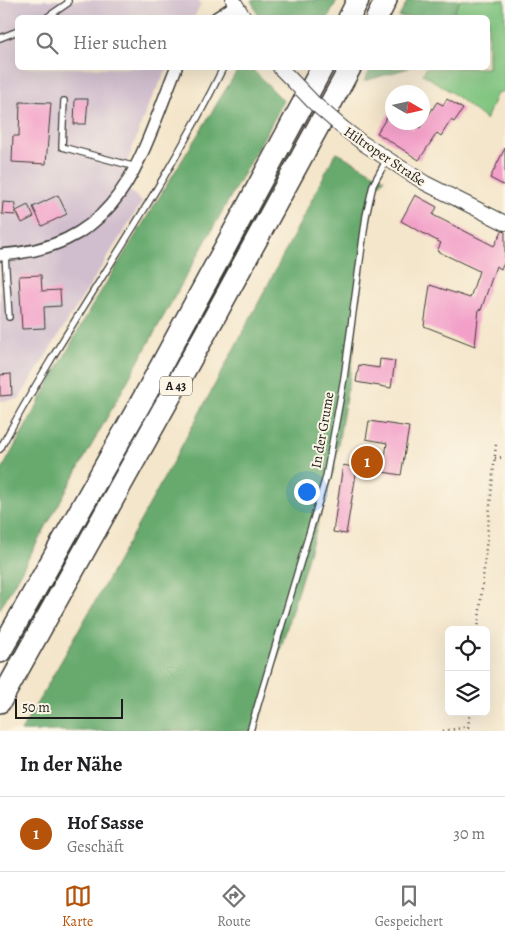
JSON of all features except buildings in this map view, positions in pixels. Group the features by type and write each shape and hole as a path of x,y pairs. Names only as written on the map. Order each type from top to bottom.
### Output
{"highway":[{"path":"350,15 358,0"},
{"path":"378,15 386,0"},
{"name":"A 43","path":"0,652 148,390 321,70"},
{"name":"A 43","path":"0,702 349,70"}],"street":[{"path":"223,15 238,8"},
{"path":"3,255 47,247 76,235 93,224 110,206 124,189 136,167 175,70"},
{"name":"Hiltroper Straße","path":"285,73 342,128 387,159 425,183 505,223"}],"lane":[{"path":"50,15 68,3 68,0"},
{"path":"0,38 15,32"},
{"path":"0,449 67,332 127,239 209,98 223,70"},
{"path":"64,101 62,147 136,167"},
{"name":"In der Grume","path":"250,731 326,477 344,378 366,216 373,185 387,159"},
{"path":"3,255 9,317"}],"path":[{"path":"478,626 496,444"},
{"path":"495,458 505,457"},
{"path":"442,731 468,726 469,716"}],"shaded area":[{"path":"0,0 199,0 201,5 195,15 15,15 15,70 167,70 149,103 120,182 142,202 19,399 0,401"}],"green space":[{"path":"251,0 337,0 330,15 258,15"},
{"path":"408,0 460,0 453,15 400,15"},
{"path":"460,0 505,0 505,91 497,93 486,120 451,92 423,74 425,70 490,70 490,15 453,15"},
{"path":"238,70 253,70 284,101 0,609 0,473 92,306"},
{"path":"371,70 402,70 364,81"},
{"path":"336,152 384,179 377,187 366,236 353,356 333,473 256,731 21,731 183,444 299,226"}],"place":[{"name":"Hof Sasse","path":"367,462"}]}
